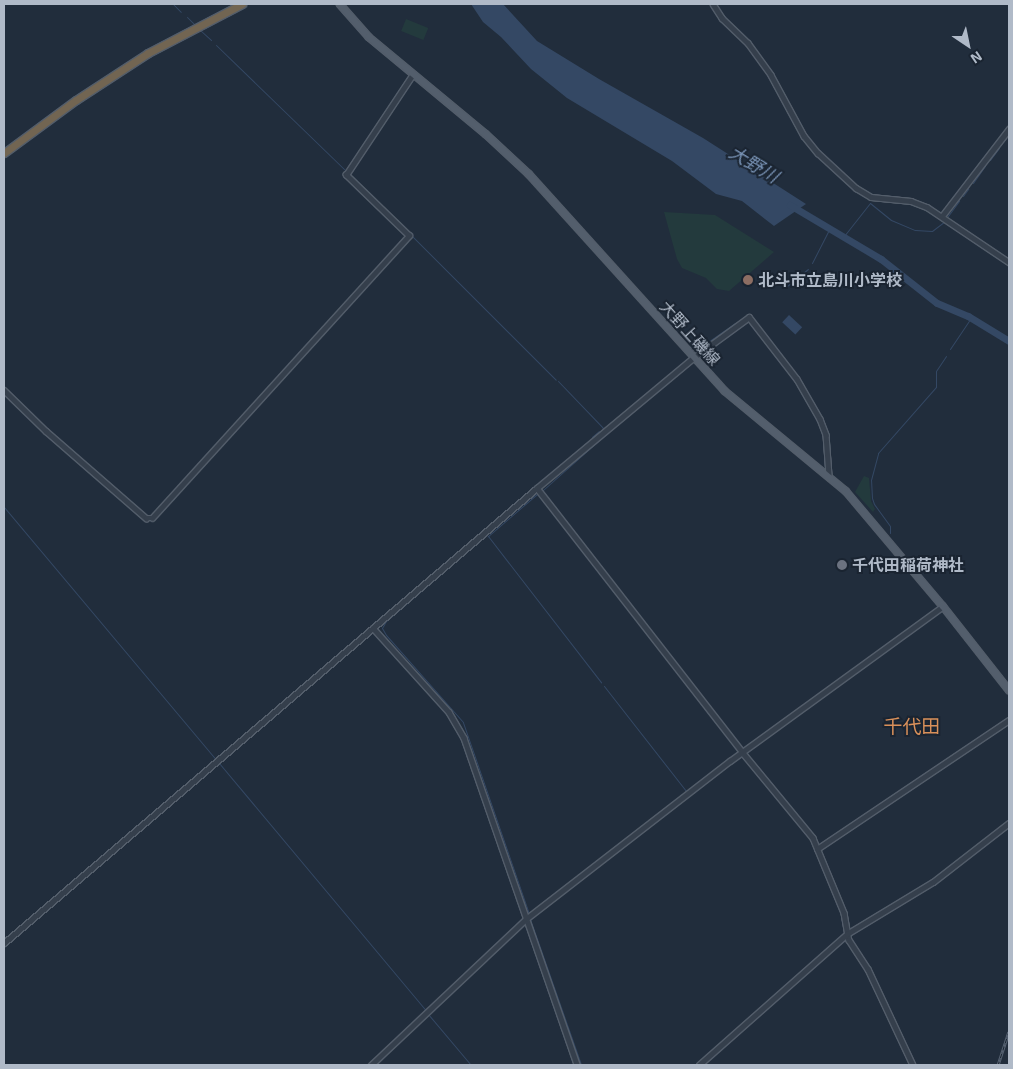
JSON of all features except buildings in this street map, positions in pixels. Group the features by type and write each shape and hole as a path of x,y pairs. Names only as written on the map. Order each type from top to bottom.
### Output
{"highway":[{"path":"4,153 69,104 148,53 242,4"}],"main road":[{"name":"大野上磯線","path":"340,4 369,37 486,134 529,174 693,358 725,391 829,475 859,504 1009,690"}],"street":[{"path":"713,4 726,24 748,43 763,63 783,94 801,131 826,161 865,195 919,203 942,216 1009,262"},
{"path":"4,390 46,431 146,518 152,518 409,236 346,174 413,74"},
{"path":"942,216 1009,130"},
{"path":"4,943 537,488 693,358 749,318 797,379 820,419 826,435 829,475"},
{"path":"537,488 743,753 809,833 844,913 847,934 868,969 913,1065"},
{"path":"370,1065 526,919 743,753 943,606"},
{"path":"373,628 449,712 459,728 577,1065"},
{"path":"817,849 1009,720"},
{"path":"699,1065 847,934 933,882 1009,824"}],"green space":[{"path":"406,19 428,28 423,40 401,31"},
{"path":"664,212 715,215 774,252 729,291 717,289 706,278 682,268 677,259"},
{"path":"864,476 869,478 871,501 875,509 873,512 855,492"}],"water":[{"path":"471,4 503,4 537,41 599,79 703,138 806,204 774,226 742,201 716,194 672,161 567,98 531,69 501,37 483,22"},
{"path":"789,315 802,327 795,335 782,322"}],"waterway":[{"path":"173,4 181,12"},
{"path":"187,17 196,26"},
{"path":"200,30 211,40"},
{"path":"216,45 345,170"},
{"path":"1003,142 1009,134"},
{"path":"990,160 999,148"},
{"path":"973,183 985,166"},
{"path":"352,176 556,380"},
{"path":"963,196 968,189"},
{"path":"948,216 959,201"},
{"path":"844,236 870,203 891,220 915,230 932,231 944,222"},
{"name":"大野川","path":"790,205 881,259 937,303 968,316 1009,341"},
{"path":"812,263 830,228"},
{"path":"787,286 808,269"},
{"path":"950,349 971,318"},
{"path":"698,349 735,323"},
{"path":"890,533 890,526 874,504 872,498 871,480 878,453 936,387 936,371 946,356"},
{"path":"615,420 687,359"},
{"path":"558,381 602,429"},
{"path":"543,490 616,425"},
{"path":"592,437 599,431"},
{"path":"542,487 593,444"},
{"path":"529,914 463,722 386,635 382,628 386,621 536,492"},
{"path":"537,494 488,536 601,682"},
{"path":"4,507 216,760"},
{"path":"604,686 686,791"},
{"path":"219,763 426,1011"},
{"path":"530,919 581,1065"},
{"path":"428,1014 471,1065"}],"railway":[{"path":"998,1065 1009,1032"}],"place":[{"name":"北斗市立島川小学校","path":"748,280"},
{"name":"千代田稲荷神社","path":"842,565"}],"district":[{"name":"千代田","path":"912,726"}]}
